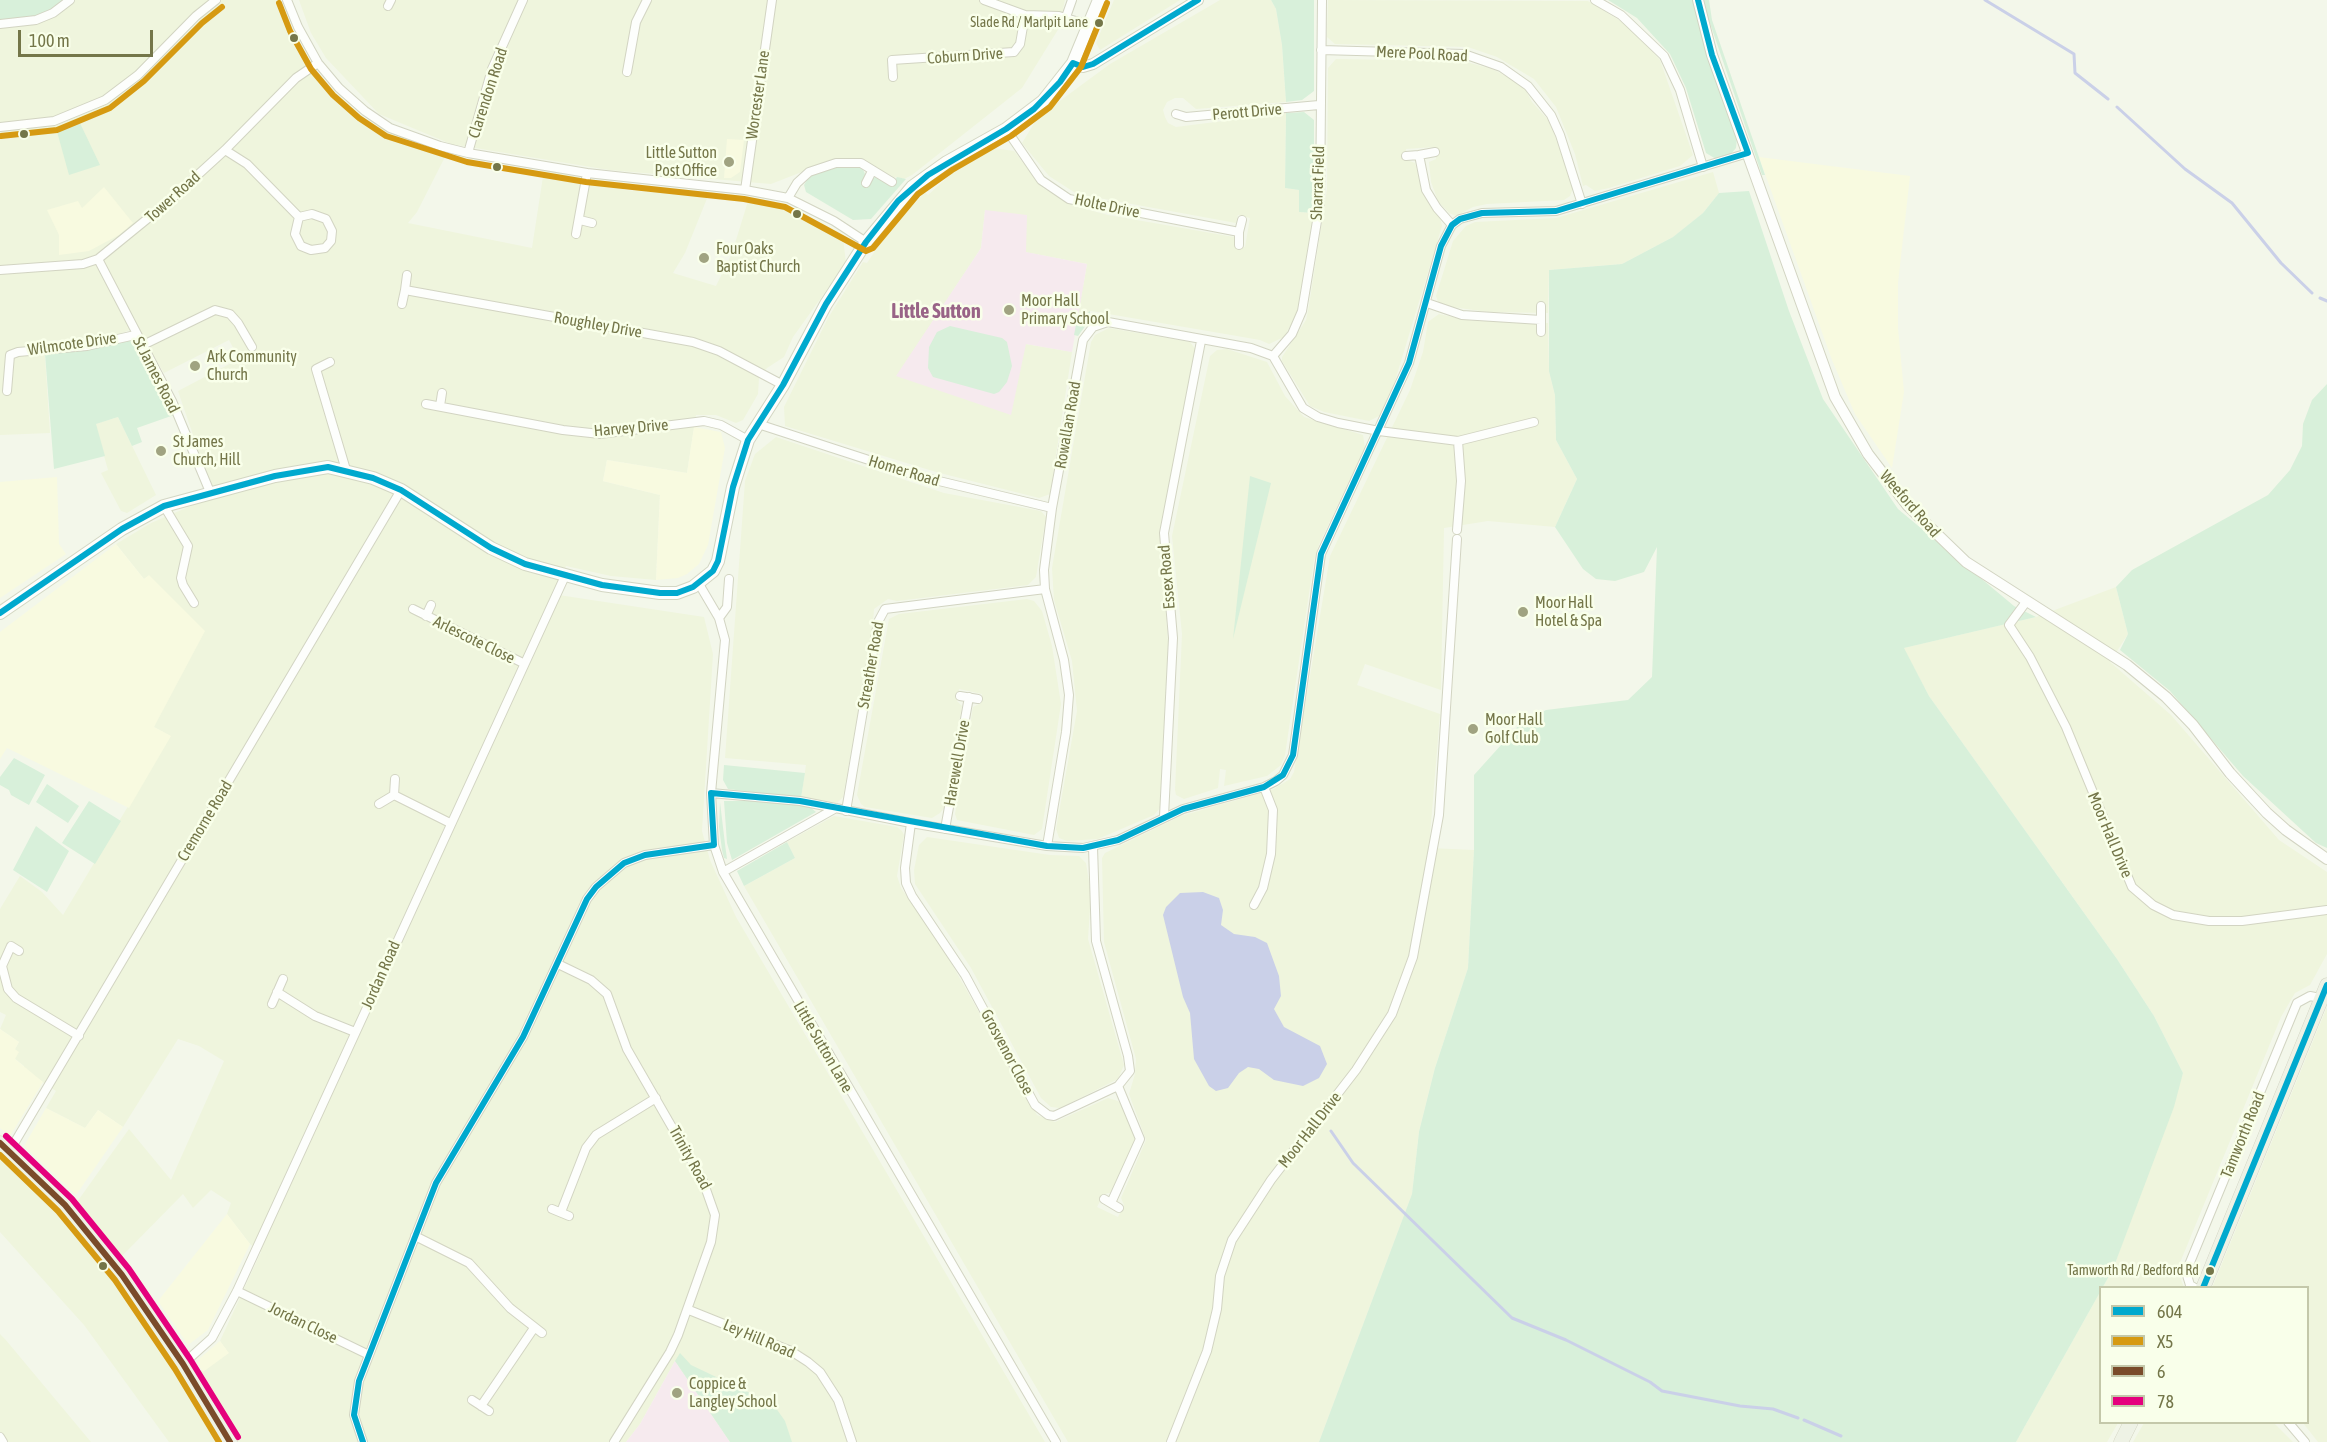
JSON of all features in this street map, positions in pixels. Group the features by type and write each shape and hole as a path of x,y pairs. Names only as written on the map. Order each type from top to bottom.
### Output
{"main road":[{"path":"0,613 122,529 164,506 210,492 306,469 328,467 346,470 400,490 491,548 525,564 602,585 660,593 686,591 699,584 713,571 721,553 735,478 748,440 783,385 826,304 866,242 912,187 947,162 1006,129 1043,101 1073,63 1099,0"},
{"name":"Tamworth Road","path":"2203,1286 2327,985"},
{"path":"4,1148 65,1205 95,1241 149,1312 230,1442"},
{"path":"2121,1442 2131,1424"}],"street":[{"path":"0,24 36,20 53,13 70,0"},
{"path":"0,127 54,121 105,100 138,75 196,16 216,0"},
{"path":"287,0 298,27 318,63 339,88 365,111 390,128 440,146 468,153 587,173 745,190 788,198 834,221 866,242"},
{"name":"Clarendon Road","path":"468,153 492,69 523,0"},
{"path":"627,72 636,22 647,0"},
{"name":"Worcester Lane","path":"745,190 772,0"},
{"path":"984,0 1025,15 1066,17 1089,25"},
{"path":"1066,17 1072,0"},
{"path":"1073,63 1083,67 1094,64 1198,0"},
{"name":"Sharrat Field","path":"1273,356 1292,334 1302,311 1320,203 1319,105 1322,0"},
{"path":"1595,0 1621,15 1664,56 1680,90 1703,167"},
{"name":"Weeford Road","path":"1698,0 1712,55 1835,397 1868,454 1908,506 1936,536 1966,562 2026,603 2127,665 2166,697 2267,813 2286,830 2327,859"},
{"name":"Coburn Drive","path":"893,77 892,60 1014,52 1020,44 1025,15"},
{"name":"Mere Pool Road","path":"1321,50 1464,54 1501,66 1528,86 1551,115 1582,204"},
{"name":"Tower Road","path":"0,270 83,264 98,259 128,237 225,150 296,78 318,63"},
{"name":"Perott Drive","path":"1176,114 1186,117 1319,105"},
{"name":"Holte Drive","path":"1006,129 1041,180 1069,199 1239,232"},
{"path":"225,150 247,164 299,217"},
{"path":"1406,156 1435,152"},
{"path":"711,793 800,801 911,824 1068,848 1093,847 1126,836 1164,816 1201,803 1264,787 1283,775 1293,755 1321,554 1409,363 1441,246 1452,225 1460,219 1482,213 1556,211 1748,153"},
{"path":"1419,155 1426,190 1437,208 1452,225"},
{"path":"788,198 802,178 821,167 850,161 861,163 892,182"},
{"path":"866,183 872,171"},
{"path":"576,234 587,173"},
{"path":"312,214 326,219 332,231 331,240 326,248 311,250 300,246 295,234 299,217 312,214"},
{"path":"580,220 592,223"},
{"path":"1239,245 1242,220"},
{"name":"St James Road","path":"98,259 135,335 172,401 210,492"},
{"path":"402,304 407,275"},
{"name":"Roughley Drive","path":"405,290 693,342 719,351 783,385"},
{"path":"1427,303 1462,315 1540,320"},
{"path":"1540,306 1541,332"},
{"path":"141,346 215,310 230,314 252,347"},
{"name":"Rowallan Road","path":"1047,846 1066,732 1069,695 1064,660 1045,589 1044,570 1052,508 1083,340 1099,324 1108,322 1201,341 1251,348 1273,356"},
{"name":"Wilmcote Drive","path":"7,391 10,355 18,352 87,346 135,335"},
{"name":"Essex Road","path":"1164,816 1173,638 1164,533 1201,341"},
{"path":"1273,356 1297,400 1310,413 1338,423 1378,431 1458,441 1534,422"},
{"path":"330,362 316,369 346,470"},
{"path":"440,406 442,393"},
{"name":"Harvey Drive","path":"426,404 563,430 600,434 704,422 721,425 748,440"},
{"name":"Homer Road","path":"758,424 918,476 1052,508"},
{"name":"Moor Hall Drive","path":"1171,1442 1207,1351 1217,1309 1220,1276 1232,1240 1271,1180 1356,1070 1392,1014 1413,957 1439,815 1461,481 1458,441"},
{"name":"Cremorne Road","path":"4,1148 79,1036 400,490"},
{"path":"164,506 188,546 181,578 194,603"},
{"name":"Jordan Road","path":"183,1364 212,1338 237,1291 523,663 565,576"},
{"name":"Little Sutton Lane","path":"719,618 727,607 729,579"},
{"name":"Little Sutton Lane","path":"699,584 719,618 725,640 711,793 714,845 723,872 1056,1442"},
{"name":"Streather Road","path":"846,811 878,622 885,609 1045,589"},
{"name":"Moor Hall Drive","path":"2026,603 2009,626 2030,657 2066,727 2132,887 2153,905 2173,915 2209,921 2241,921 2327,910"},
{"name":"Arlescote Close","path":"426,616 431,605"},
{"name":"Arlescote Close","path":"413,609 523,663"},
{"name":"Harewell Drive","path":"945,829 969,697"},
{"path":"394,795 395,779"},
{"path":"1254,905 1263,888 1271,854 1273,810 1264,787"},
{"path":"394,795 450,823"},
{"path":"378,804 394,795"},
{"path":"723,872 836,808"},
{"name":"Grosvenor Close","path":"911,824 905,868 906,883 965,975 1035,1105 1054,1116 1118,1086"},
{"path":"363,1442 356,1423 354,1403 369,1355 436,1183 523,1037 587,899 612,872 624,863 645,855 714,845"},
{"path":"1093,847 1096,941 1130,1064 1128,1078 1118,1086 1140,1139 1111,1203"},
{"path":"19,951 11,946 2,966 8,989 16,998 79,1036"},
{"name":"Trinity Road","path":"558,964 591,980 606,994 627,1049 704,1181 713,1203 715,1227 689,1310 670,1352 614,1442"},
{"path":"272,1004 283,979"},
{"path":"277,992 315,1016 355,1032"},
{"name":"Tamworth Road","path":"2194,1286 2187,1280 2186,1272 2297,1002 2310,996 2320,998"},
{"path":"561,1212 586,1148 596,1135 656,1098"},
{"path":"415,1236 469,1263 510,1308 542,1333"},
{"name":"Jordan Close","path":"237,1291 369,1355"},
{"name":"Ley Hill Road","path":"689,1310 791,1351 808,1362 820,1372 838,1400 852,1442"},
{"path":"472,1400 485,1408 534,1328"},
{"path":"2290,1424 2305,1442"},
{"path":"0,1437 3,1442"}],"shaded area":[{"path":"0,0 280,0 303,58 337,95 370,123 428,148 447,153 417,212 408,223 532,248 544,170 623,186 624,190 708,196 685,253 673,273 716,286 732,253 749,198 782,206 843,238 846,263 793,337 784,357 767,368 759,378 758,394 743,420 736,423 716,415 696,415 687,473 607,460 603,481 660,495 656,580 611,576 566,566 552,594 704,617 713,654 702,831 710,860 736,917 1045,1442 730,1442 675,1361 640,1424 626,1442 169,1442 84,1325 0,1232 0,1152 64,1213 77,1202 129,1129 171,1180 224,1061 199,1046 178,1039 123,1127 98,1110 85,1128 46,1108 56,1091 23,1069 24,1066 14,1058 19,1042 0,1029 6,1015 0,1012 0,909 20,876 42,892 63,915 170,736 154,727 165,594 149,576 144,579 116,544 151,523 214,496 178,391 239,359 229,340 164,373 136,328 110,337 44,341 50,433 0,435","holes":["211,1190 231,1203 227,1214 250,1244 261,1252 220,1341 228,1353 186,1381 118,1285 134,1271 122,1256 183,1194 193,1208"]},
{"path":"0,0 66,0 30,18 0,20"},
{"path":"299,0 1065,0 1059,28 1022,88 912,175 904,179 894,177 870,165 830,161 771,184 609,170 451,144 379,114 326,58 311,33"},
{"path":"1114,0 1180,0 1100,50 1096,43"},
{"path":"1220,0 1271,0 1276,9 1282,45 1286,102 1196,109 1183,98 1175,98 1167,102 1163,110 1168,123 1176,127 1286,113 1285,188 1299,190 1299,212 1314,213 1297,314 1284,337 1269,344 1260,340 1091,311 1077,320 1087,264 1025,252 985,210 981,248 897,376 1026,344 1072,352 1050,494 1039,498 936,472 785,426 784,407 828,318 863,262 867,263 887,233 925,192 928,195 949,176 946,170 987,147 1014,151 1043,188 1074,206 1108,215 1234,237 1235,245 1245,247 1250,218 1238,215 1236,223 1077,194 1049,176 1022,143 1038,117 1110,64"},
{"path":"1271,0 1314,0 1314,91 1302,100 1286,102 1282,45 1276,9"},
{"path":"1328,0 1588,1 1630,27 1660,60 1693,155 1680,166 1609,188 1595,191 1586,185 1583,186 1575,154 1556,107 1534,79 1497,57 1468,47 1335,44 1327,37"},
{"path":"1608,0 1693,0 1701,33 1737,138 1736,148 1730,155 1716,159 1706,153 1686,88 1670,54 1637,18"},
{"path":"1702,0 1709,0 1712,20 1765,175 1762,175"},
{"path":"1336,59 1463,61 1492,69 1516,81 1524,87 1532,102 1550,122 1573,188 1570,196 1564,200 1487,204 1473,207 1456,216 1449,213 1438,201 1431,182 1429,162 1436,159 1435,147 1406,149 1407,160 1415,163 1421,184 1440,217 1442,226 1395,381 1381,415 1369,421 1324,412 1310,406 1282,361 1282,357 1306,320 1309,305 1327,189 1328,68"},
{"path":"1304,112 1314,120 1314,213 1299,212 1299,190 1285,188 1286,113"},
{"path":"79,121 100,165 69,175 56,128"},
{"path":"727,139 744,140 740,172 731,178 724,178"},
{"path":"1759,157 1910,176 1898,283 1898,328 1904,392 1892,468 1855,414 1832,360"},
{"path":"836,165 862,167 865,174 863,182 876,177 893,183 897,177 906,179 871,219 853,220 806,192 804,185 811,173"},
{"path":"1713,172 1719,193 1703,213 1673,237 1622,264 1549,270 1548,313 1488,312 1445,306 1438,302 1436,296 1453,241 1466,226 1475,222 1556,218"},
{"path":"104,187 133,223 119,235 89,251 59,255 59,235 47,210 78,201 82,208"},
{"path":"1749,191 1789,311 1823,399 1898,509 2014,606 2036,617 1904,648 1929,696 2117,959 2154,1016 2183,1073 2174,1107 2113,1269 2103,1286 2099,1286 2099,1294 2016,1442 1319,1442 1412,1194 1419,1132 1435,1068 1468,968 1474,850 1474,775 1520,724 1546,710 1628,700 1652,677 1657,547 1644,572 1615,581 1596,579 1583,569 1555,527 1577,479 1556,440 1555,395 1549,371 1549,270 1622,264 1673,237 1703,213 1719,193"},
{"name":"Moor Hall Primary School","path":"985,210 1027,215 1026,252 1087,264 1072,352 1026,344 1011,415 896,376 981,248"},
{"path":"1090,311 1089,321 1078,336 1074,335 1077,320"},
{"path":"1439,314 1466,320 1548,323 1549,371 1555,395 1556,440 1577,479 1555,527 1488,521 1444,528 1441,690 1365,664 1357,685 1440,714 1429,848 1474,850 1468,968 1435,1068 1419,1132 1412,1194 1319,1442 1068,1442 744,886 795,858 787,842 834,816 897,827 902,831 904,835 897,876 901,888 945,952 1037,1115 1055,1122 1108,1098 1121,1104 1136,1141 1110,1193 1104,1194 1097,1207 1118,1217 1124,1205 1121,1198 1146,1140 1129,1094 1135,1074 1136,1059 1104,942 1102,858 1105,853 1181,816 1272,790 1290,779 1294,772 1330,556 1410,390 1423,352 1428,322"},
{"path":"950,326 1002,338 1007,342 1012,366 1007,382 999,392 994,394 933,377 928,368 929,347 937,332"},
{"path":"1109,328 1190,342 1196,350 1160,531 1168,643 1160,808 1154,815 1098,839 1067,841 1059,838 1056,829 1077,711 1072,661 1054,600 1052,568 1091,342 1095,335"},
{"path":"134,339 174,415 137,428 142,442 132,446 118,417 96,424 105,456 54,469 45,354"},
{"path":"1227,349 1267,362 1285,396 1304,417 1363,435 1365,448 1320,542 1314,560 1285,755 1281,765 1267,776 1224,786 1226,770 1220,769 1218,788 1184,799 1176,795 1175,790 1182,634 1172,536 1210,356 1217,350"},
{"path":"2327,384 2327,848 2316,843 2243,776 2170,691 2120,650 2128,634 2116,587 2132,570 2268,495 2290,470 2302,446 2303,424 2312,400"},
{"path":"118,417 156,495 127,513 121,511 101,473 108,470 95,424"},
{"path":"694,427 721,432 725,448 708,545 699,564 687,574 678,578 656,580 660,495 603,481 607,460 687,473"},
{"path":"776,437 944,493 1041,511 1046,517 1036,577 1028,585 897,601 888,599 874,609 872,636 843,797 837,803 801,798 806,765 725,758 745,481 755,454"},
{"path":"1250,476 1271,483 1233,639 1242,553"},
{"path":"57,477 59,544 66,554 0,598 0,482"},
{"path":"116,544 144,579 149,575 205,631 154,727 171,736 129,808 7,748 0,759 0,632"},
{"path":"2116,587 2128,634 2110,662 2171,715 2279,840 2327,872 2327,954 2310,985 2295,993 2281,1017 2177,1270 2184,1286 2104,1286 2113,1269 2183,1073 2154,1016 2117,959 1929,696 1903,648 2036,617"},
{"path":"1027,599 1034,601 1042,611 1052,646 1061,704 1042,829 1034,835 957,820 955,814 973,707 981,703 982,694 959,689 957,701 962,706 944,808 940,813 932,818 865,807 861,804 857,795 889,619 899,614"},
{"path":"14,758 45,775 29,805 11,795 9,790 0,785 0,777"},
{"path":"724,765 805,773 801,798 728,789 723,780"},
{"path":"47,784 79,806 68,823 36,802"},
{"path":"89,801 121,821 95,864 62,843"},
{"path":"724,801 765,801 810,807 816,812 732,860 727,843"},
{"path":"720,802 727,859 724,858 722,850 719,827"},
{"path":"36,826 69,851 47,892 13,870"},
{"path":"927,837 1050,855 1079,856 1086,863 1091,894 1088,939 1124,1065 1118,1079 1060,1108 1051,1107 1041,1098 971,968 915,884 914,870 919,845"},
{"path":"787,842 795,858 744,886 737,871"},
{"path":"2327,1007 2327,1442 2318,1442 2304,1424 2309,1424 2309,1286 2213,1286"},
{"path":"0,1029 19,1042 15,1049 19,1052 15,1059 43,1082 10,1136 0,1128"},
{"path":"46,1108 85,1128 98,1110 123,1127 76,1195 24,1146"},
{"path":"227,1214 250,1244 208,1330 188,1345 158,1301"},
{"path":"2099,1294 2099,1424 2117,1424 2107,1442 2016,1442"},
{"path":"0,1334 5,1339 91,1442 0,1442"},
{"path":"220,1341 229,1353 203,1372 197,1363 199,1359"},
{"path":"680,1353 691,1365 773,1404 785,1421 792,1442 730,1442 675,1361"},
{"name":"Coppice & Langley School","path":"675,1361 730,1442 626,1442 640,1424"},
{"path":"2143,1424 2275,1424 2293,1442 2133,1442"}],"water":[{"path":"1203,892 1219,898 1223,910 1221,925 1234,934 1255,937 1267,943 1279,976 1281,996 1274,1009 1284,1027 1320,1046 1327,1064 1319,1078 1303,1086 1274,1080 1259,1069 1248,1067 1239,1073 1228,1088 1216,1091 1209,1086 1194,1059 1190,1013 1183,997 1163,915 1166,907 1180,893"}],"waterway":[{"path":"1985,0 2074,54 2075,73 2108,99"},
{"path":"2117,107 2185,169 2232,203 2281,263 2312,293"},
{"path":"2320,298 2327,301"},
{"path":"1331,1131 1353,1163 1512,1318 1566,1340 1650,1382 1662,1391 1740,1406 1773,1409 1798,1418"},
{"path":"1804,1420 1841,1436"}],"transit line":[{"name":"604","path":"0,613 122,529 164,506 275,476 328,467 373,478 401,490 491,548 525,564 602,585 660,593 677,593 693,587 713,571 718,561 733,487 748,440 783,385 826,304 866,242 898,201 928,175 1006,129 1034,109 1060,82 1073,63 1083,67 1093,64 1198,0"},
{"name":"604","path":"363,1442 354,1415 359,1381 436,1183 523,1037 587,899 596,887 624,863 645,855 714,845 711,793 800,801 1047,846 1083,848 1118,840 1183,809 1264,787 1283,775 1293,755 1321,554 1409,363 1441,246 1452,225 1460,219 1482,213 1556,211 1748,153 1712,55 1698,0"},
{"name":"X5","path":"279,3 290,31 311,69 333,95 359,118 386,136 467,162 586,182 744,199 785,207 866,251 873,248 918,194 952,170 1011,136 1050,107 1081,67 1107,3"},
{"name":"X5","path":"1,136 57,130 110,108 144,81 202,23 222,7"},
{"name":"604","path":"2204,1286 2327,985"},
{"name":"78","path":"6,1136 72,1199 129,1269 190,1359 238,1437"},
{"name":"6","path":"0,1143 65,1205 122,1275 183,1364 230,1442"},
{"name":"X5","path":"0,1155 58,1211 115,1280 175,1369 219,1442"}],"place":[{"name":"Slade Rd / Marlpit Lane","path":"1099,23"},
{"name":"Little Sutton Post Office","path":"729,162"},
{"name":"Four Oaks Baptist Church","path":"704,258"},
{"name":"Moor Hall Primary School","path":"1009,310"},
{"name":"Ark Community Church","path":"195,366"},
{"name":"St James Church, Hill","path":"161,451"},
{"name":"Moor Hall Hotel & Spa","path":"1523,612"},
{"name":"Moor Hall Golf Club","path":"1473,729"},
{"name":"Tamworth Rd / Bedford Rd","path":"2210,1271"},
{"name":"Coppice & Langley School","path":"677,1393"}],"district":[{"name":"Little Sutton","path":"936,312"}]}
